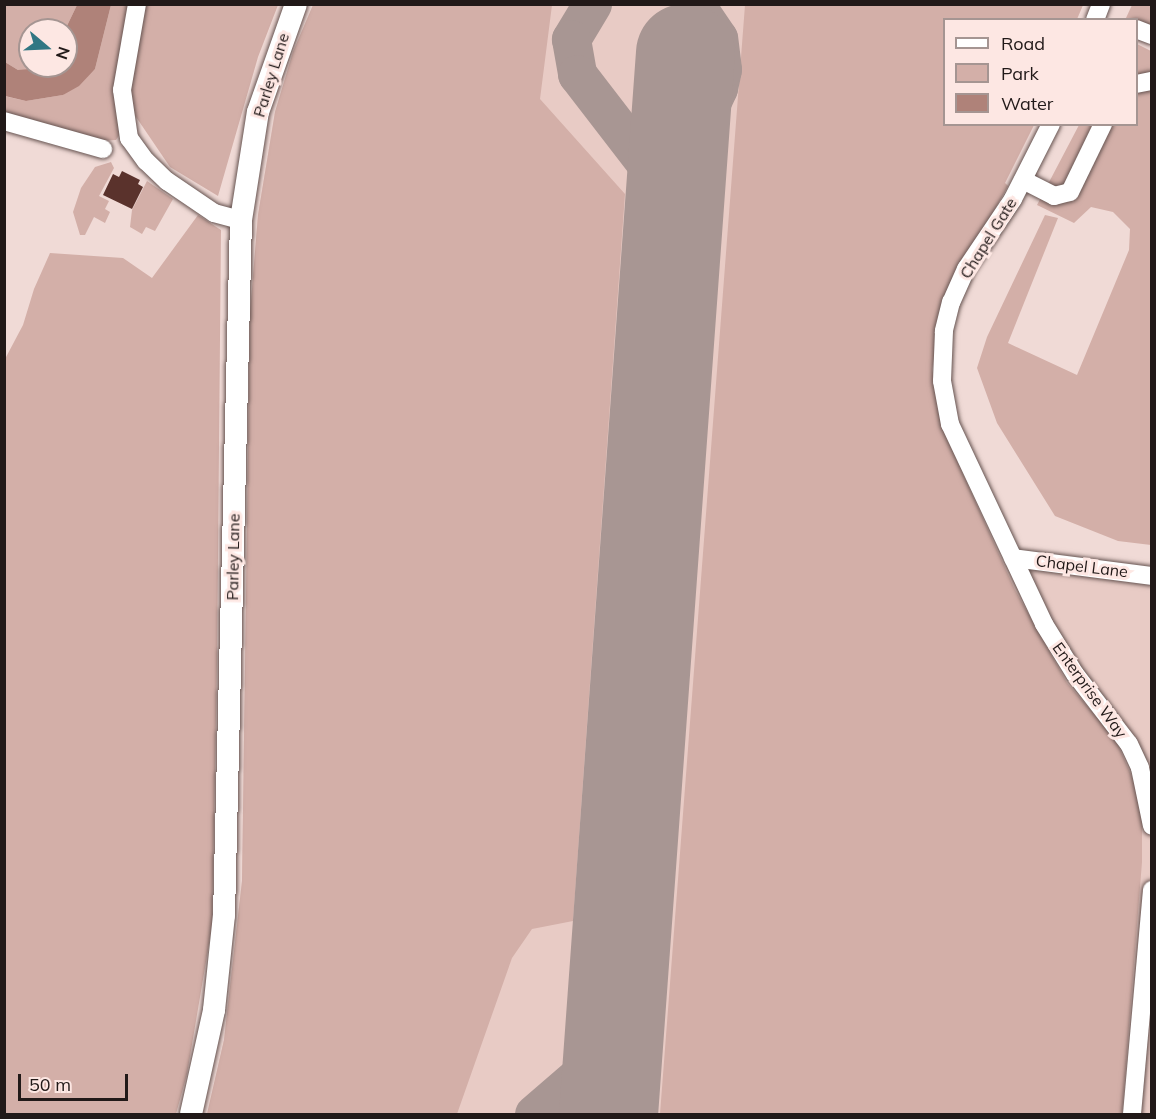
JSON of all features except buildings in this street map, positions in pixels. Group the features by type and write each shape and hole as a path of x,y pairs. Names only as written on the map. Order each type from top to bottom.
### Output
{"main road":[{"name":"Parley Lane","path":"191,1114 214,1010 224,915 241,220 258,112 296,4"}],"street":[{"path":"137,4 122,90 129,138 134,148 167,181 222,217 241,220"},
{"path":"4,121 103,149"},
{"name":"Chapel Gate","path":"1013,558 950,424 941,357 955,293 1023,180 1050,126"},
{"path":"1023,180 1054,196 1070,192 1102,126"},
{"name":"Chapel Lane","path":"1013,558 1152,576"},
{"name":"Enterprise Way","path":"1013,558 1044,624 1069,664 1129,744 1140,768 1152,826"},
{"path":"1132,1114 1152,890"}],"shaded area":[{"path":"313,5 1083,5 1077,18 943,18 943,126 1034,126 1005,183 1008,186 946,295 932,369 941,425 1006,566 1151,585 1151,1114 207,1114 224,1040 242,881 250,314 258,215 275,112 293,52"}],"green space":[{"path":"4,5 77,5 71,18 18,18 18,70 5,62"},
{"path":"111,5 134,5 121,39 120,134 116,140 98,141 5,116 4,96 26,101 63,95 95,69"},
{"path":"143,5 278,5 258,57 218,196 170,167 132,111 130,78"},
{"path":"313,5 552,5 540,99 625,194 573,921 532,929 512,958 457,1114 207,1114 224,1040 242,881 250,314 258,215 275,112 293,52"},
{"path":"745,5 1083,5 1077,18 943,18 943,126 1034,126 1005,183 1008,186 946,295 932,369 941,425 1015,590 1067,683 1115,738 1135,784 1142,820 1142,862 1122,1114 660,1114"},
{"path":"1132,5 1151,5 1151,28 1138,23 1138,18 1126,18"},
{"path":"1138,44 1151,51 1151,545 1118,541 1055,516 997,423 977,368 987,337 1045,215 1058,218 1008,343 1077,375 1129,250 1130,229 1113,212 1091,207 1074,223 1037,205 1078,126 1138,126"},
{"path":"111,162 114,168 99,196 109,201 105,209 110,212 105,223 94,217 85,235 80,235 73,212 81,188 95,167"},
{"path":"147,181 173,199 155,231 146,227 142,234 130,227 132,210"},
{"path":"198,215 221,230 217,664 212,926 187,1074 176,1114 5,1114 5,359 23,325 34,289 50,253 123,258 152,278"}],"water":[{"path":"77,5 111,5 95,69 79,86 63,95 26,101 5,96 5,62 18,70 18,78 78,78 78,18 71,18"}],"taxiway":[{"path":"592,4 571,39 577,74 664,187 672,218"},
{"path":"674,197 686,157 718,88 722,69 718,38 695,4"},
{"path":"534,1114 585,1070 615,1018"}],"runway":[{"path":"608,1114 685,53"}]}
